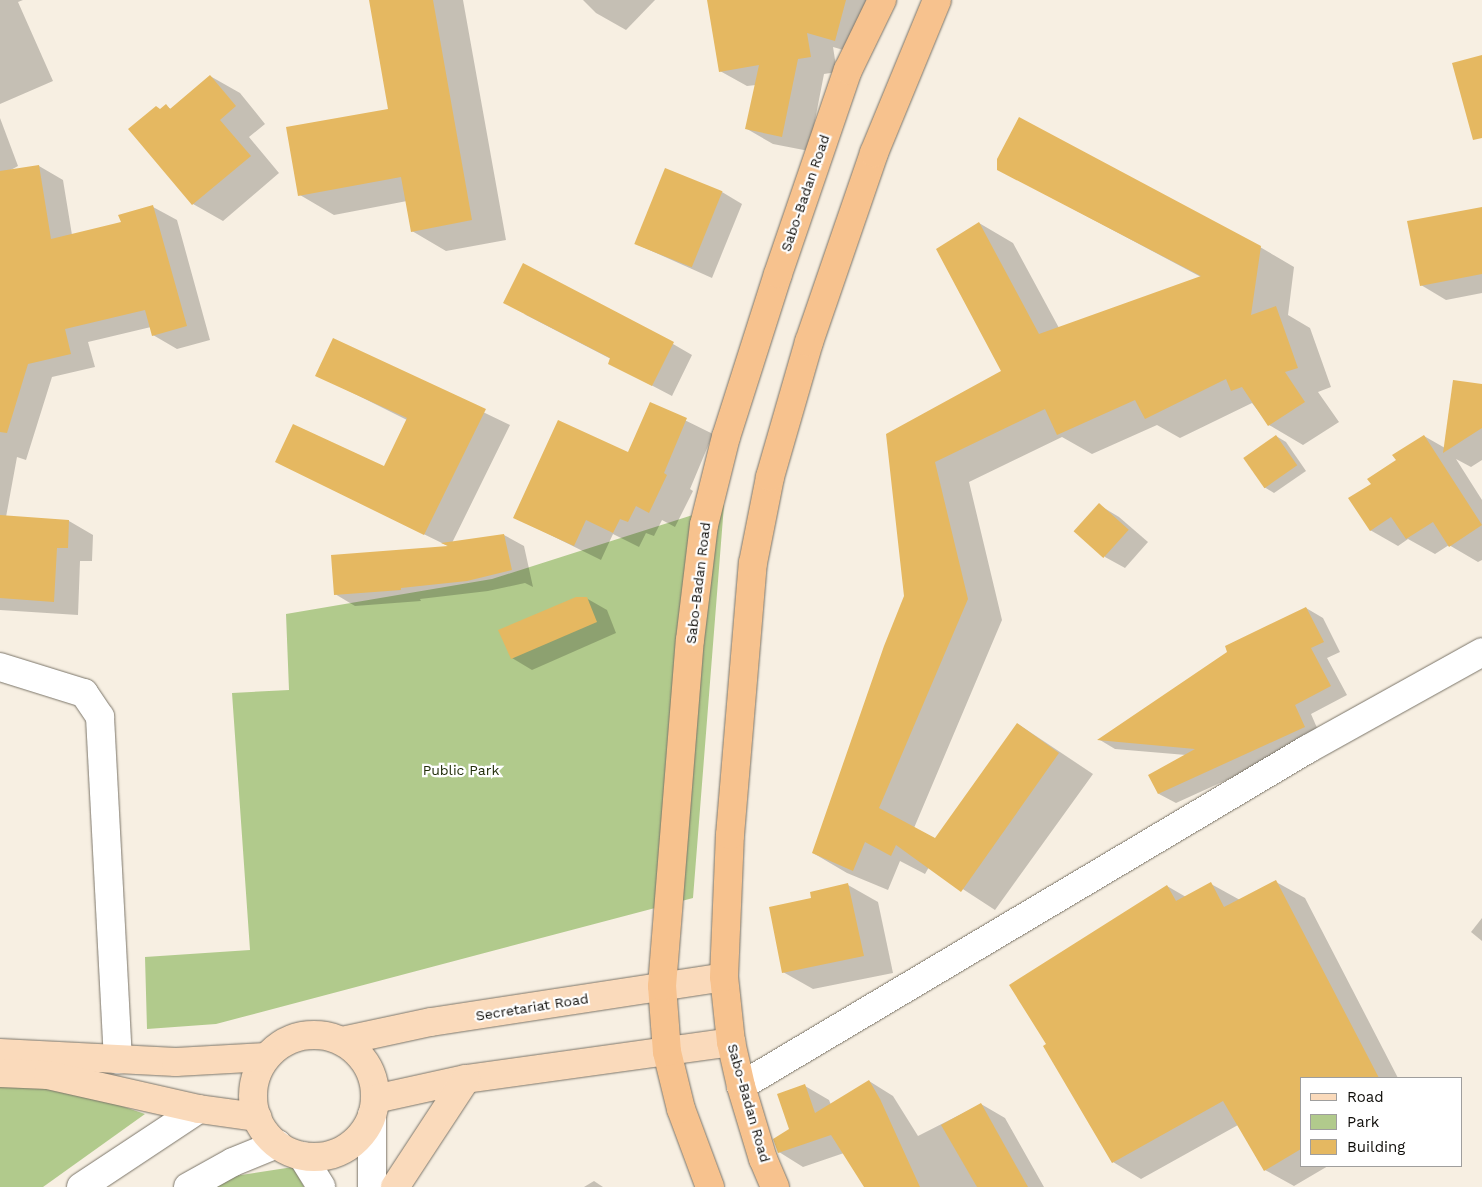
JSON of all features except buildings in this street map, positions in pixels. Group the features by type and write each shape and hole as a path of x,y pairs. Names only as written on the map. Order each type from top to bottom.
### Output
{"highway":[{"name":"Sabo-Badan Road","path":"710,1187 681,1109 667,1052 662,986 690,640 704,525 726,436 778,274 848,70 882,0"},
{"name":"Sabo-Badan Road","path":"775,1187 763,1159 741,1086 731,1042 724,977 730,835 753,563 770,477 809,342 874,153 937,0"}],"main road":[{"name":"Secretariat Road","path":"342,1041 431,1022 724,977"},
{"path":"326,1036 342,1041 366,1065 373,1107 364,1131 344,1148 320,1157 302,1156 277,1144 257,1117 253,1097 256,1076 266,1057 293,1038 326,1036"},
{"path":"373,1107 466,1079 731,1042"},
{"path":"0,1053 176,1062 266,1057"},
{"path":"0,1073 48,1075 199,1109 257,1117"},
{"path":"394,1187 466,1079"}],"street":[{"path":"741,1086 1299,754 1482,652"},
{"path":"0,667 84,693 100,717 118,1060"},
{"path":"372,1187 373,1107"},
{"path":"81,1187 199,1109"},
{"path":"188,1187 233,1162 277,1144"},
{"path":"302,1156 321,1187"}],"green space":[{"name":"Public Park","path":"724,505 693,898 216,1024 147,1029 145,957 250,950 232,693 289,690 286,614 492,579"},
{"path":"0,1076 37,1077 145,1114 43,1187 0,1187"},
{"path":"293,1167 304,1187 198,1187 208,1180"}]}
